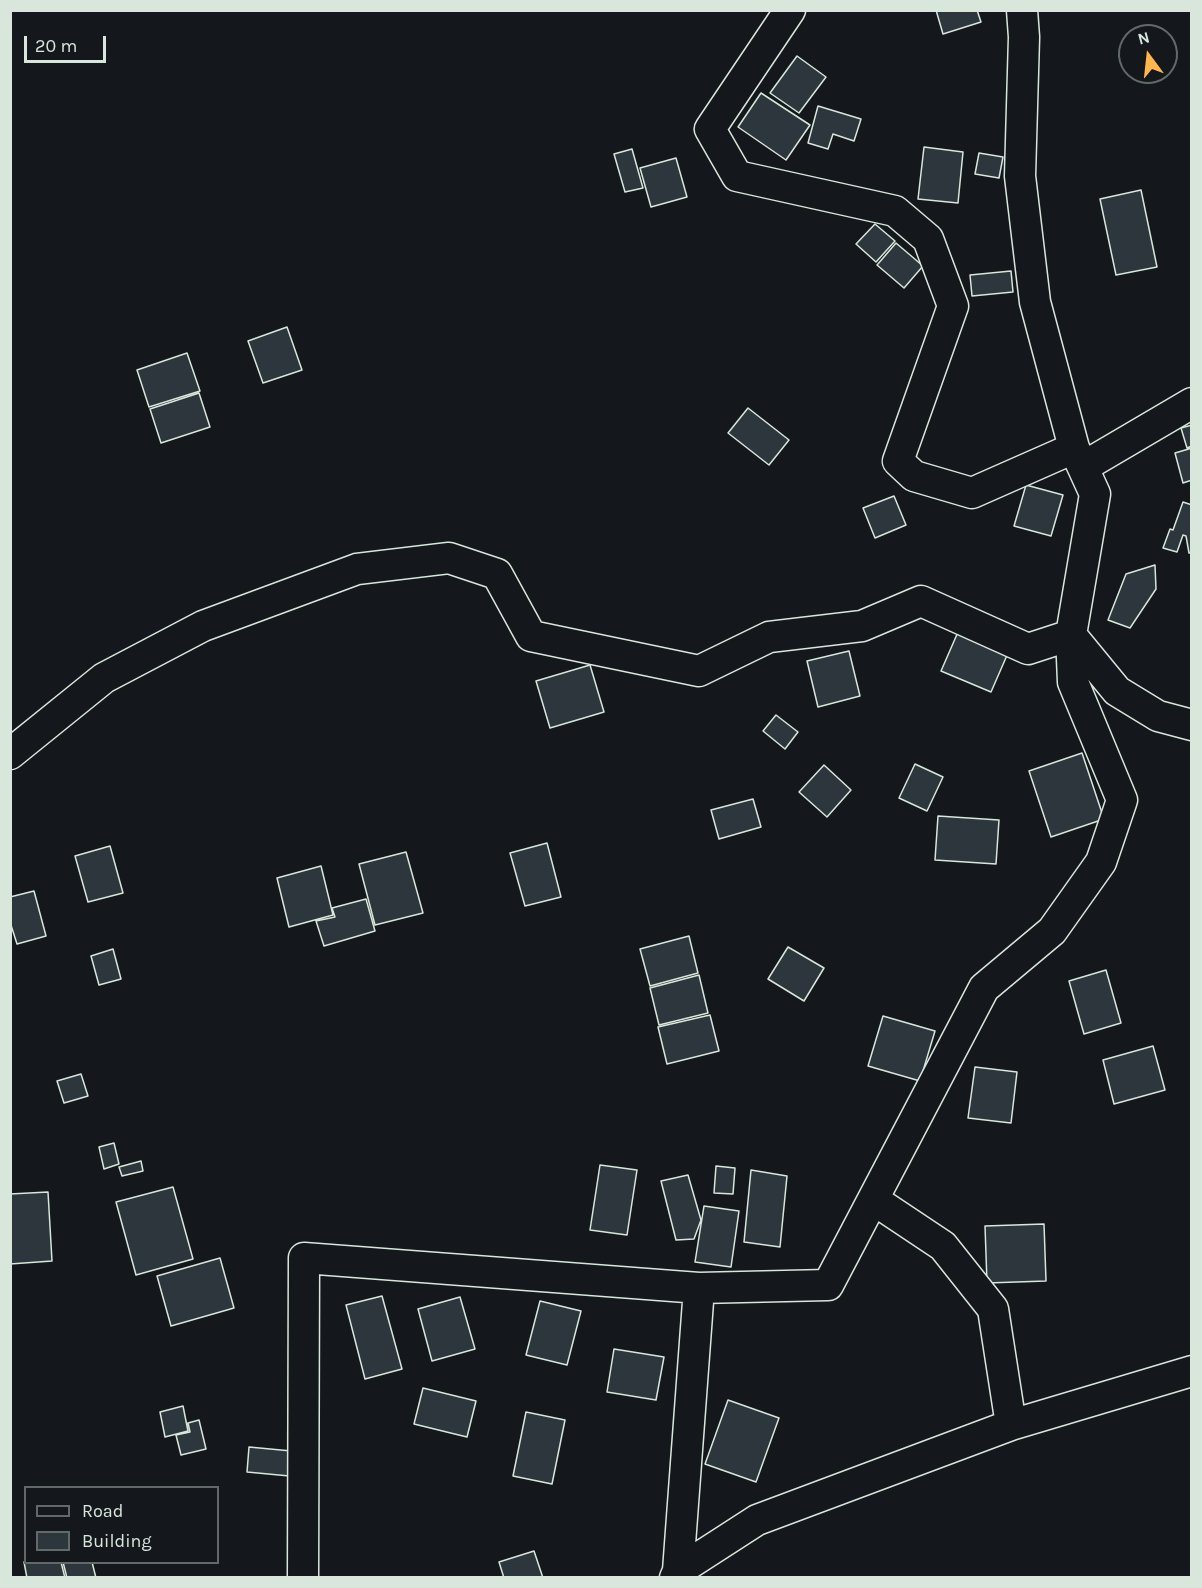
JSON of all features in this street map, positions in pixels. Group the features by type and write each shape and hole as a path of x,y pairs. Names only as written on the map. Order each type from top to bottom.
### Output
{"street":[{"path":"790,10 710,129 736,176 895,211 928,239 953,306 898,461 914,476 972,492 1079,457 1191,403"},
{"path":"303,1578 304,1258 699,1288 828,1285 984,988 1052,932 1101,862 1122,800 1073,682 1071,635 1095,494 1079,457 1035,302 1020,177 1024,37 1022,10"},
{"path":"10,754 104,678 203,626 357,569 449,558 496,574 531,636 699,671 769,638 862,626 921,602 1028,649 1071,635"},
{"path":"1071,635 1117,691 1158,716 1191,725"},
{"path":"874,1200 943,1246 993,1309 1011,1425"},
{"path":"677,1574 699,1288"},
{"path":"677,1574 757,1520 1011,1425 1191,1371"}],"building":[{"path":"936,10 977,10 981,22 943,34"},
{"path":"797,56 826,77 799,113 770,93"},
{"path":"761,93 810,125 786,160 738,127"},
{"path":"818,106 861,119 854,141 833,134 828,149 808,143"},
{"path":"924,147 963,152 958,203 918,199"},
{"path":"632,149 643,188 625,192 614,154"},
{"path":"979,153 1003,157 999,178 975,174"},
{"path":"676,158 687,197 651,207 640,168"},
{"path":"1141,190 1157,267 1116,275 1100,199"},
{"path":"875,224 895,241 876,262 856,244"},
{"path":"896,243 923,266 904,288 877,265"},
{"path":"1011,271 1013,292 972,296 970,275"},
{"path":"287,327 302,370 263,383 248,341"},
{"path":"187,353 200,391 149,407 137,370"},
{"path":"199,393 210,427 161,443 150,409"},
{"path":"748,408 789,440 769,465 728,433"},
{"path":"1192,425 1192,446 1187,448 1181,428"},
{"path":"1192,448 1192,480 1183,483 1175,453"},
{"path":"1026,485 1063,495 1051,536 1014,526"},
{"path":"894,496 906,525 875,538 863,508"},
{"path":"1183,502 1192,505 1192,553 1189,553 1186,536 1183,535 1177,552 1163,548 1170,529 1173,530"},
{"path":"1155,565 1156,589 1130,628 1108,620 1126,574"},
{"path":"958,632 1008,653 991,692 941,671"},
{"path":"849,651 860,696 818,707 807,661"},
{"path":"590,665 604,712 550,728 536,681"},
{"path":"776,715 798,732 785,749 763,731"},
{"path":"1082,753 1104,819 1051,837 1029,771"},
{"path":"915,764 943,777 927,811 899,798"},
{"path":"824,765 851,790 827,817 799,792"},
{"path":"753,799 761,827 719,839 711,810"},
{"path":"938,816 999,820 996,864 935,860"},
{"path":"547,843 561,897 525,906 510,853"},
{"path":"110,846 123,893 88,902 75,856"},
{"path":"406,852 423,913 375,925 359,864"},
{"path":"321,866 333,915 289,927 277,878"},
{"path":"34,891 46,936 17,944 10,922 10,897"},
{"path":"366,899 375,931 324,946 316,921 335,917 332,908"},
{"path":"689,936 698,973 650,986 640,949"},
{"path":"788,947 824,968 804,1001 768,979"},
{"path":"113,949 121,979 99,985 91,956"},
{"path":"1106,970 1121,1023 1084,1034 1069,981"},
{"path":"699,975 708,1013 659,1025 650,988"},
{"path":"710,1015 719,1051 667,1064 658,1027"},
{"path":"883,1016 935,1031 920,1081 868,1066"},
{"path":"1153,1046 1165,1090 1114,1104 1103,1060"},
{"path":"975,1067 1017,1072 1011,1123 968,1118"},
{"path":"81,1074 88,1096 64,1103 57,1081"},
{"path":"114,1143 119,1164 104,1169 99,1147"},
{"path":"141,1161 143,1171 122,1176 119,1167"},
{"path":"600,1165 637,1170 627,1235 590,1230"},
{"path":"716,1166 735,1168 733,1194 714,1193"},
{"path":"751,1170 787,1176 780,1247 744,1242"},
{"path":"688,1175 701,1220 694,1239 676,1240 661,1181"},
{"path":"173,1187 193,1259 136,1275 116,1202"},
{"path":"48,1192 52,1261 10,1264 10,1194"},
{"path":"704,1206 739,1211 731,1267 695,1262"},
{"path":"1044,1224 1046,1281 987,1283 985,1226"},
{"path":"220,1258 234,1308 171,1326 157,1276"},
{"path":"382,1296 402,1369 365,1379 346,1305"},
{"path":"460,1297 475,1349 432,1361 418,1309"},
{"path":"540,1301 581,1311 567,1365 526,1355"},
{"path":"614,1349 664,1357 656,1400 607,1392"},
{"path":"423,1388 476,1401 467,1437 414,1424"},
{"path":"728,1400 779,1418 756,1482 705,1464"},
{"path":"183,1406 188,1431 165,1437 160,1412"},
{"path":"526,1412 565,1420 552,1484 513,1476"},
{"path":"199,1420 206,1449 181,1455 176,1435 190,1432 188,1423"},
{"path":"249,1447 302,1452 300,1477 247,1472"},
{"path":"534,1551 543,1578 504,1578 499,1562"},
{"path":"24,1564 62,1564 65,1578 27,1578"},
{"path":"64,1564 92,1564 96,1578 67,1578"}]}
